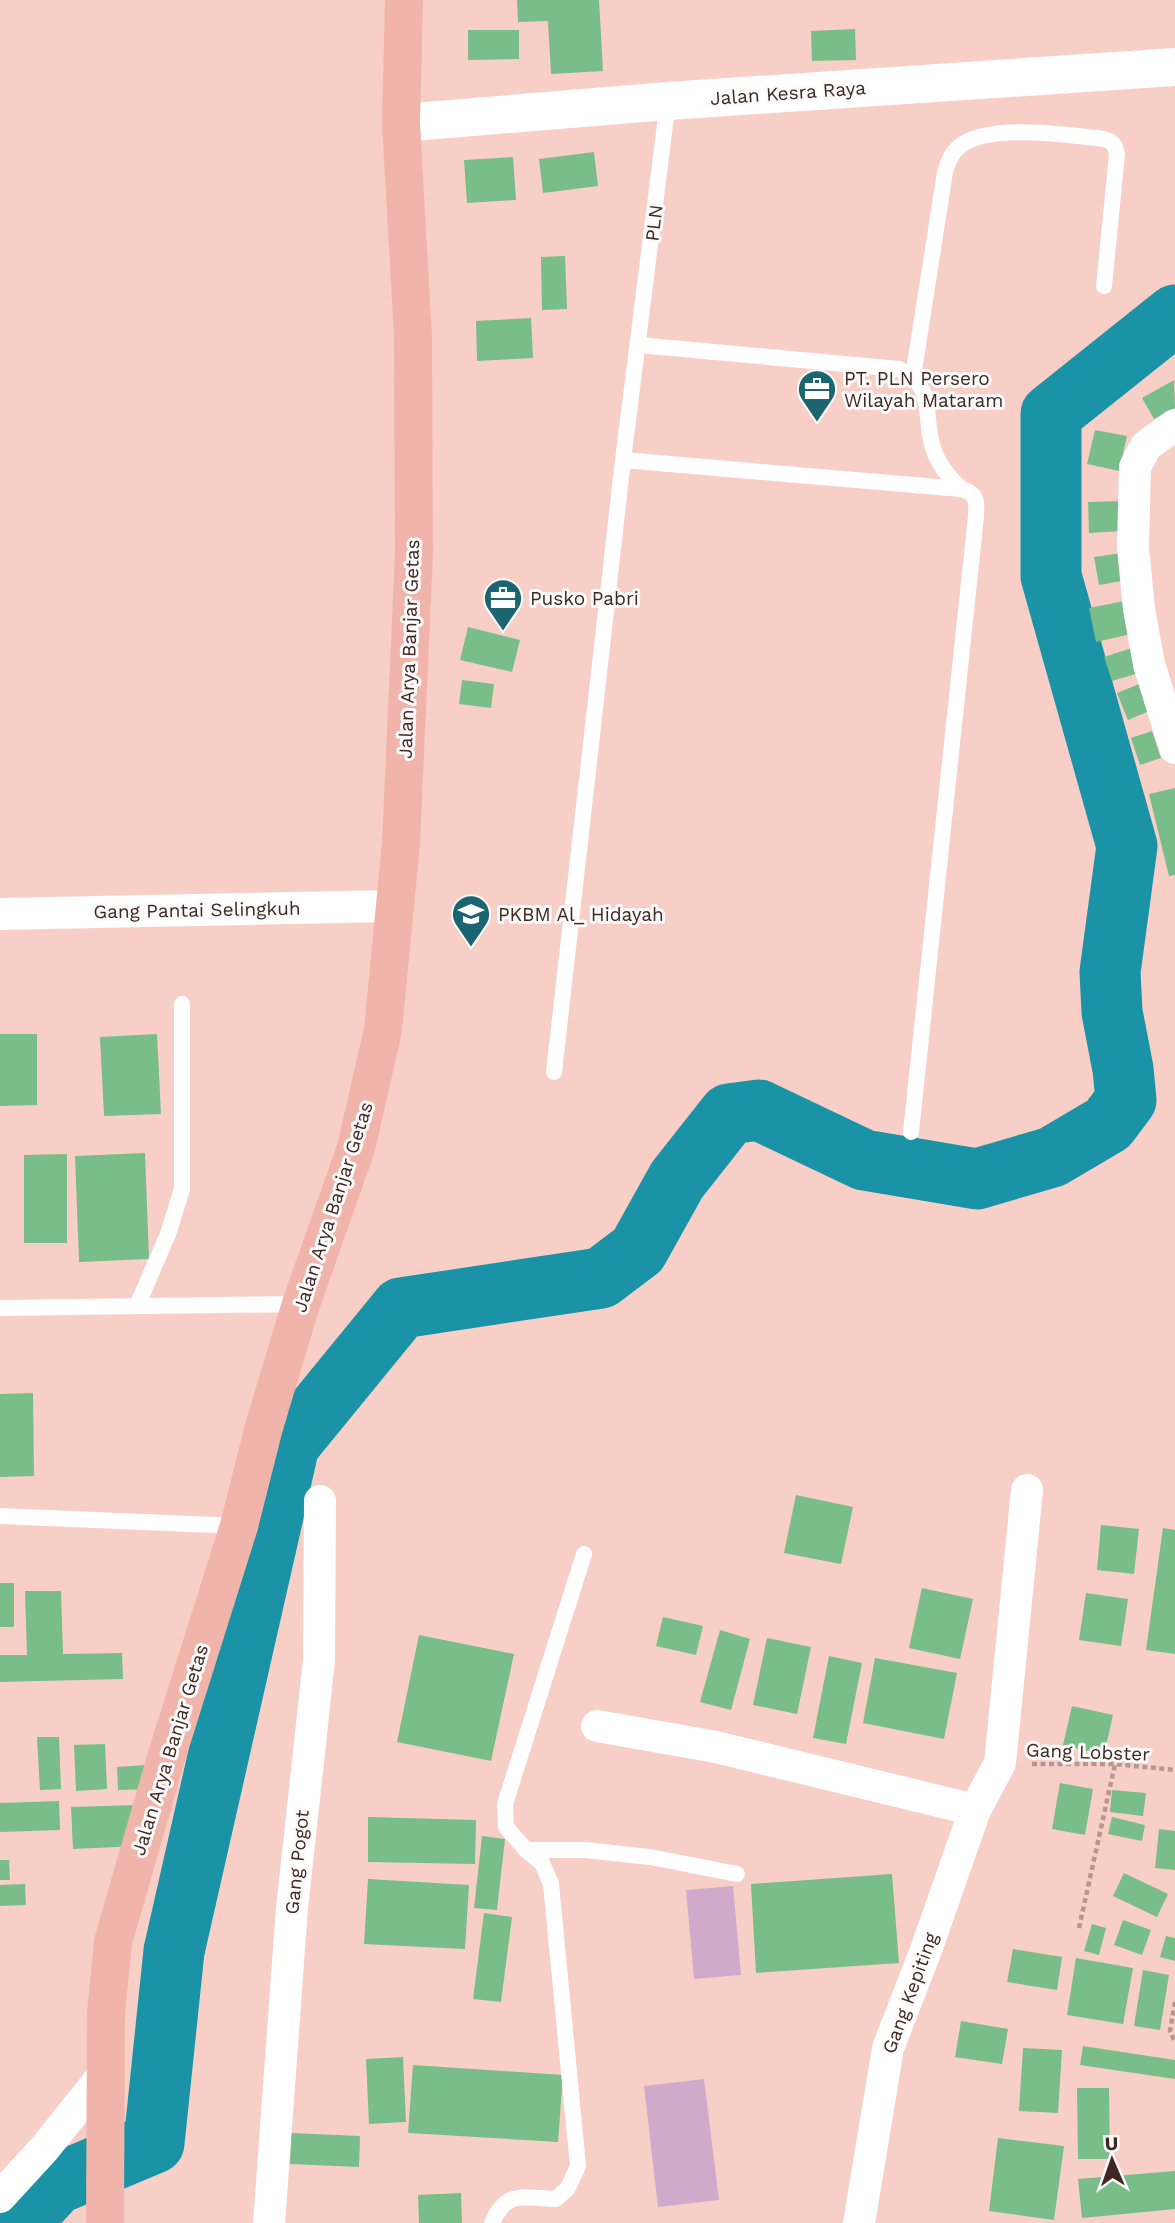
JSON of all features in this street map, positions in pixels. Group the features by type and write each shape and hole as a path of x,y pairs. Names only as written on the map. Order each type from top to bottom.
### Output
{"highway":[{"name":"Jalan Arya Banjar Getas","path":"105,2209 106,2013 113,1942 166,1758 239,1527 264,1427 301,1304 356,1147 383,1030 401,843 414,553 413,337 401,123 404,0"}],"street":[{"name":"Jalan Kesra Raya","path":"401,123 1175,67"},
{"path":"1175,425 1146,446 1137,460 1133,475 1133,535 1139,609 1149,664 1175,748"},
{"name":"Gang Pantai Selingkuh","path":"0,914 394,906"},
{"name":"Gang Kepiting","path":"859,2223 888,2048 975,1810 1000,1763 1027,1490"},
{"name":"Gang Pogot","path":"269,2223 292,1908 319,1660 320,1501"},
{"path":"597,1726 716,1747 975,1810"},
{"path":"0,2197 44,2149 106,2073"}],"lane":[{"name":"PLN","path":"554,1072 623,460 668,102"},
{"path":"913,377 945,172 954,151 963,143 978,137 1010,132 1098,138 1110,140 1115,145 1117,154 1104,286"},
{"path":"639,345 892,367 913,377 926,397 929,434 937,458 961,489"},
{"path":"623,460 961,489 971,491 974,495 977,502 976,516 911,1132"},
{"path":"137,1306 168,1234 182,1189 182,1004"},
{"path":"0,1308 301,1304"},
{"path":"0,1516 239,1527"},
{"path":"492,2223 499,2207 513,2198 556,2199 568,2188 578,2166 551,1884 542,1863 526,1850 506,1827 505,1804 584,1554"},
{"path":"526,1850 585,1850 650,1857 737,1874"}],"path":[{"name":"Gang Lobster","path":"1000,1763 1115,1764 1175,1770"},
{"path":"1079,1928 1115,1764"},
{"path":"1175,2002 1170,2031 1175,2042"}],"shaded area":[{"path":"733,1886 741,1975 694,1979 686,1890"},
{"path":"704,2079 719,2200 658,2207 644,2086"}],"building":[{"path":"517,0 599,0 603,71 551,74 548,21 518,22"},
{"path":"855,29 856,60 812,61 811,31"},
{"path":"468,30 519,30 519,59 468,60"},
{"path":"594,152 598,186 543,193 539,159"},
{"path":"513,157 516,200 467,203 464,160"},
{"path":"565,256 567,309 542,310 541,257"},
{"path":"531,318 533,358 477,361 476,321"},
{"path":"1174,380 1175,408 1154,419 1142,398"},
{"path":"1095,430 1127,436 1119,471 1087,464"},
{"path":"1121,501 1123,531 1089,533 1088,502"},
{"path":"1122,553 1127,580 1099,585 1094,557"},
{"path":"1124,601 1131,634 1096,642 1089,608"},
{"path":"468,627 520,640 512,672 460,660"},
{"path":"1135,647 1142,672 1112,681 1104,657"},
{"path":"462,680 494,684 491,708 459,704"},
{"path":"1144,682 1154,709 1128,720 1117,693"},
{"path":"1152,731 1161,758 1140,765 1131,738"},
{"path":"1175,788 1175,875 1169,876 1149,794"},
{"path":"0,1034 37,1034 37,1105 0,1106"},
{"path":"157,1034 161,1114 104,1116 100,1037"},
{"path":"145,1153 149,1259 79,1262 75,1156"},
{"path":"67,1154 67,1243 24,1243 24,1155"},
{"path":"33,1393 34,1476 0,1477 0,1394"},
{"path":"796,1495 853,1507 841,1564 784,1553"},
{"path":"1101,1525 1139,1529 1134,1574 1097,1570"},
{"path":"1163,1528 1175,1530 1175,1654 1146,1650"},
{"path":"0,1583 14,1583 14,1627 0,1627"},
{"path":"922,1588 973,1599 960,1659 909,1648"},
{"path":"25,1591 61,1591 63,1654 122,1653 123,1679 0,1682 0,1655 27,1655"},
{"path":"1086,1593 1128,1599 1121,1646 1079,1640"},
{"path":"663,1617 703,1626 696,1655 656,1646"},
{"path":"720,1630 750,1639 731,1710 700,1702"},
{"path":"419,1635 514,1654 491,1761 397,1742"},
{"path":"767,1638 811,1647 797,1714 753,1705"},
{"path":"829,1656 862,1663 846,1744 813,1738"},
{"path":"875,1658 957,1673 944,1739 863,1723"},
{"path":"1072,1706 1113,1715 1104,1755 1063,1745"},
{"path":"37,1737 59,1737 61,1789 40,1790"},
{"path":"105,1744 107,1789 76,1791 74,1745"},
{"path":"146,1765 147,1789 118,1790 117,1767"},
{"path":"1060,1783 1093,1789 1085,1835 1052,1829"},
{"path":"1112,1790 1146,1793 1143,1816 1110,1812"},
{"path":"59,1801 60,1830 0,1832 0,1803"},
{"path":"137,1805 138,1846 73,1849 71,1807"},
{"path":"368,1817 476,1820 475,1864 368,1862"},
{"path":"1112,1817 1145,1825 1142,1841 1108,1834"},
{"path":"1159,1829 1175,1831 1175,1870 1155,1868"},
{"path":"482,1836 505,1839 497,1910 474,1908"},
{"path":"0,1860 9,1860 10,1880 0,1880"},
{"path":"1124,1873 1168,1894 1157,1917 1113,1896"},
{"path":"892,1874 899,1963 756,1973 751,1884"},
{"path":"368,1879 469,1885 465,1949 364,1944"},
{"path":"25,1884 26,1905 0,1906 0,1885"},
{"path":"484,1913 512,1917 501,2002 473,1999"},
{"path":"1123,1920 1151,1930 1142,1955 1114,1945"},
{"path":"1092,1924 1106,1928 1099,1955 1084,1951"},
{"path":"1166,1936 1175,1938 1175,1961 1160,1957"},
{"path":"1013,1949 1062,1957 1057,1990 1007,1982"},
{"path":"1076,1958 1133,1968 1123,2024 1067,2015"},
{"path":"1143,1970 1169,1975 1160,2030 1134,2026"},
{"path":"961,2021 1008,2029 1002,2064 955,2057"},
{"path":"1083,2046 1175,2060 1175,2079 1080,2065"},
{"path":"1023,2048 1062,2050 1058,2113 1019,2111"},
{"path":"403,2057 406,2122 369,2124 366,2059"},
{"path":"413,2065 563,2075 558,2142 408,2133"},
{"path":"1077,2088 1109,2088 1110,2159 1078,2159"},
{"path":"291,2133 360,2136 359,2167 290,2164"},
{"path":"998,2138 1064,2146 1054,2220 989,2211"},
{"path":"1175,2171 1175,2209 1082,2218 1078,2179"},
{"path":"461,2193 462,2223 419,2223 418,2195"}],"waterway":[{"path":"20,2223 56,2184 154,2143 174,1951 289,1445 401,1308 601,1278 638,1250 677,1180 729,1114 759,1110 864,1160 977,1179 1052,1157 1108,1124 1126,1100 1112,1012 1110,972 1127,846 1051,576 1051,414 1175,315"}],"place":[{"name":"PT. PLN Persero Wilayah Mataram","path":"817,423"},
{"name":"Pusko Pabri","path":"503,632"},
{"name":"PKBM Al_ Hidayah","path":"471,948"}]}
